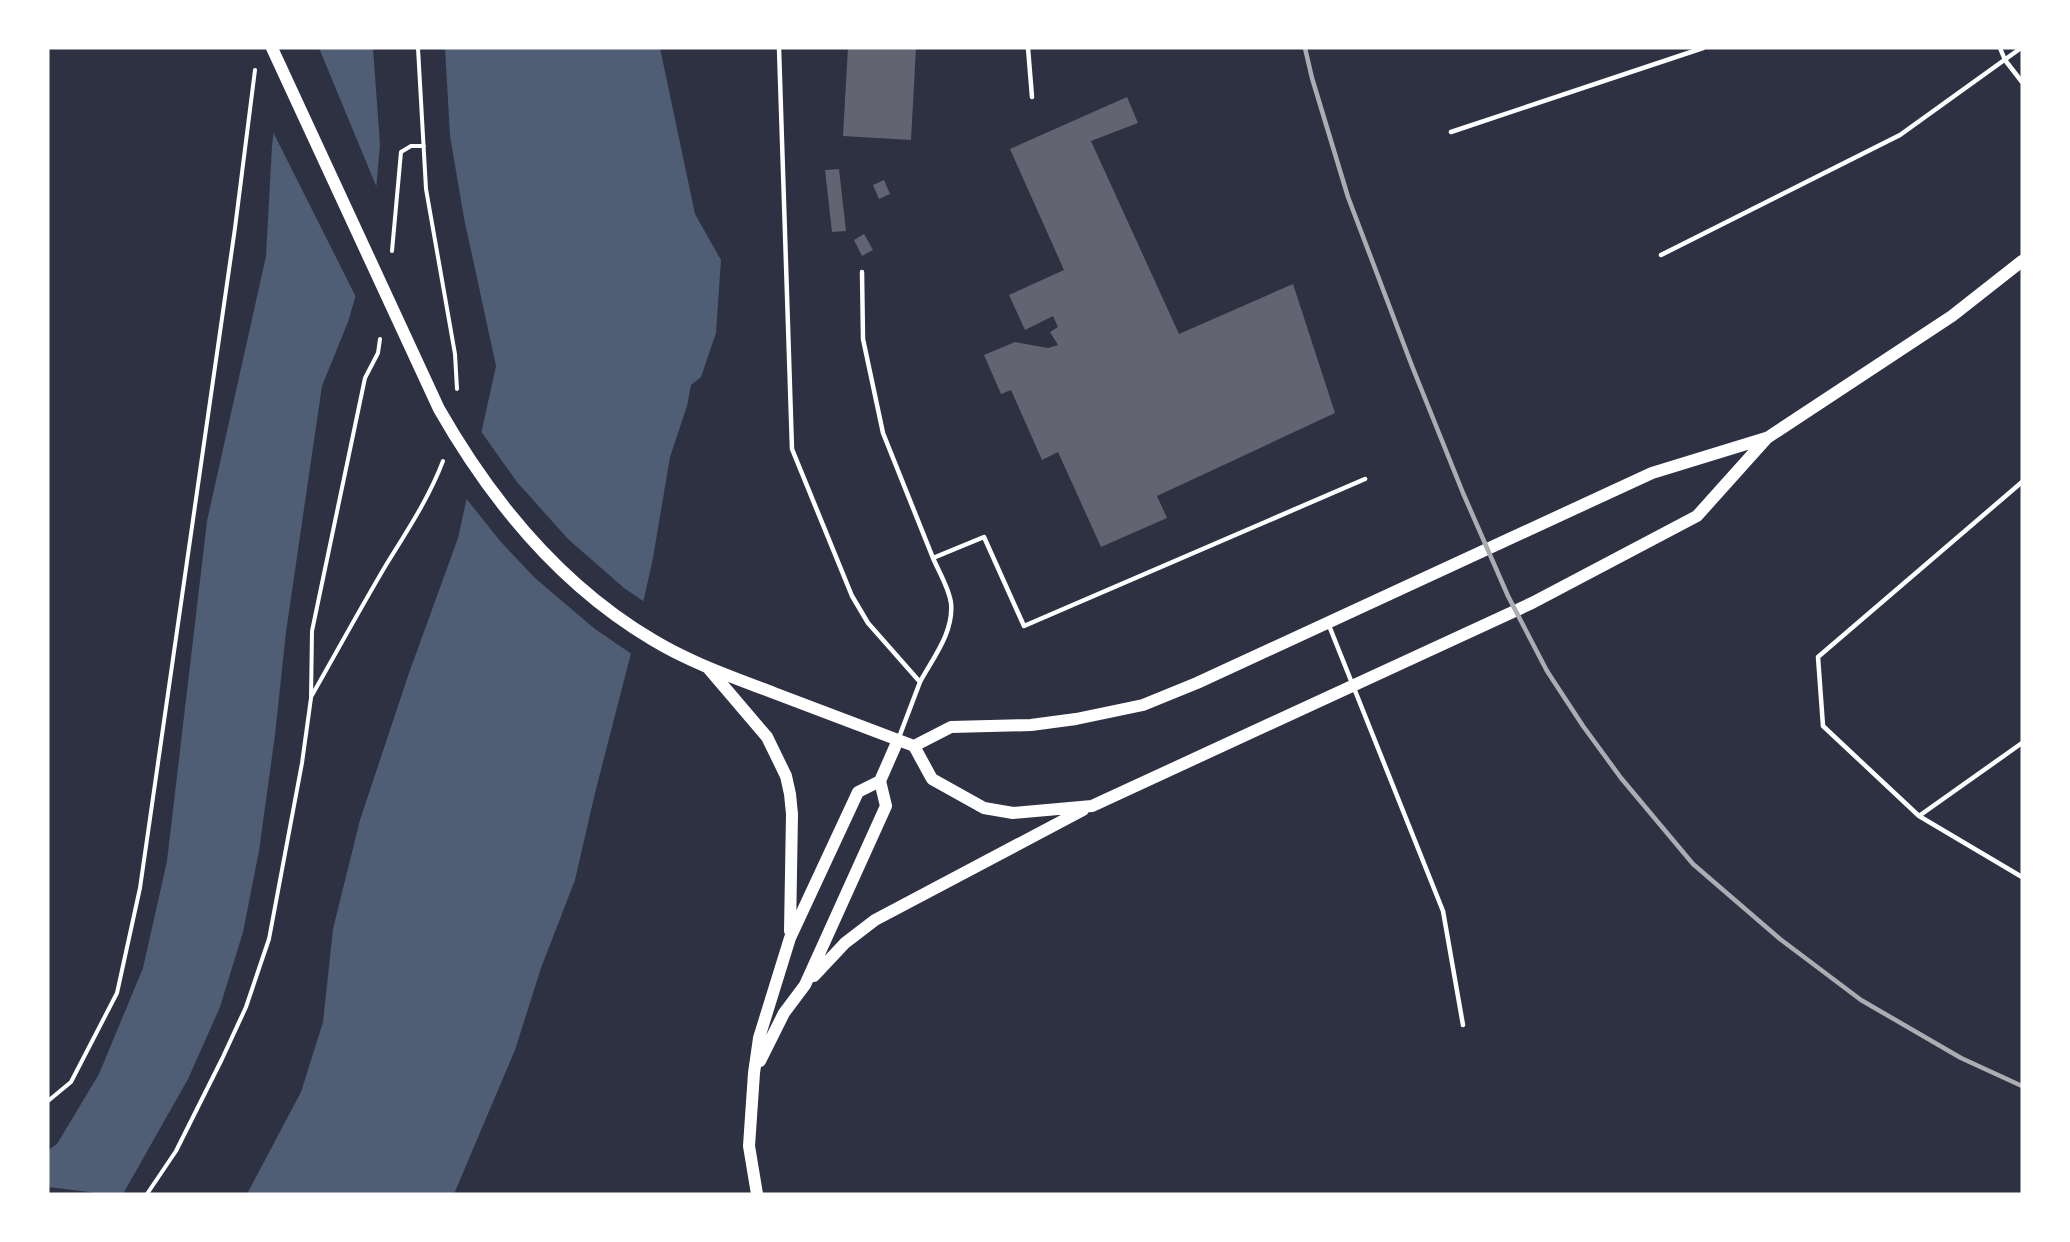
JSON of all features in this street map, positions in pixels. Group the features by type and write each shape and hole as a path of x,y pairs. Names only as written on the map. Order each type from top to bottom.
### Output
{"main road":[{"path":"273,49 439,410 469,462 517,524 564,572 615,614 654,641 708,668 914,746 932,779 984,808 1013,813 1092,806"},
{"path":"754,1073 784,1013 805,986 845,943 875,920 1092,806 1532,603 1697,516 1767,438 1952,316 2022,261"},
{"path":"914,746 951,727 1031,725 1076,719 1143,705 1197,683 1652,473 1767,438"},
{"path":"708,668 767,737 786,776 792,814 790,938"},
{"path":"805,986 886,806 880,781 898,740"},
{"path":"757,1194 749,1146 759,1038 790,938 858,792 880,781"}],"lane":[{"path":"779,48 792,449 852,596 868,623 920,682"},
{"path":"1028,48 1032,97"},
{"path":"1451,132 1703,48"},
{"path":"2000,48 2005,60 2022,82"},
{"path":"1661,255 1900,135 2020,48"},
{"path":"862,272 863,339 883,433 951,604 949,629 920,682 898,740"},
{"path":"933,558 984,537 1024,626 1365,479"},
{"path":"2022,482 1818,657 1823,726 1919,816 2022,877"},
{"path":"1328,623 1443,911 1463,1025"},
{"path":"1919,816 2022,743"}],"path":[{"path":"48,1101 71,1082 117,993 140,888 235,228 253,79 262,57 273,49"},
{"path":"394,234 401,152 411,146 424,146"},
{"path":"147,1194 176,1151 222,1059 246,1007 269,939 302,763 311,698 312,631 365,378 378,353 379,344"}],"water":[{"path":"284,48 373,48 380,145 368,254 348,322 322,386 286,632 259,851 243,932 220,1007 188,1079 123,1194 48,1194 48,1150 57,1144 99,1074 143,968 167,861 207,521 266,256 272,146"},
{"path":"445,48 660,48 695,214 721,260 716,333 701,377 691,385 687,406 670,457 653,558 637,630 575,880 541,968 515,1050 454,1194 247,1194 301,1092 323,1022 333,929 360,820 409,673 458,538 496,366 464,218 450,136"}],"pier":[{"path":"281,48 319,48 379,193 371,255 358,301 271,128"},
{"path":"480,430 517,482 568,539 624,588 646,603 633,655 595,629 535,578 501,542 465,497"},
{"path":"48,1187 105,1194 48,1194"}],"building":[{"path":"848,48 916,48 911,140 843,136"},
{"path":"1127,97 1138,123 1091,141 1179,334 1293,284 1335,413 1157,496 1167,518 1101,547 1058,452 1042,460 1011,390 1001,394 984,355 1015,342 1048,348 1058,345 1050,332 1058,327 1053,316 1025,330 1009,295 1064,270 1010,149"},
{"path":"839,169 846,231 832,232 825,170"},
{"path":"884,180 890,194 879,199 873,185"},
{"path":"864,234 873,250 862,256 854,240"}],"railway":[{"path":"1305,48 1348,197 1463,493 1508,596 1547,671 1583,726 1621,778 1693,864 1780,939 1861,1000 1961,1058 2022,1086"}]}
